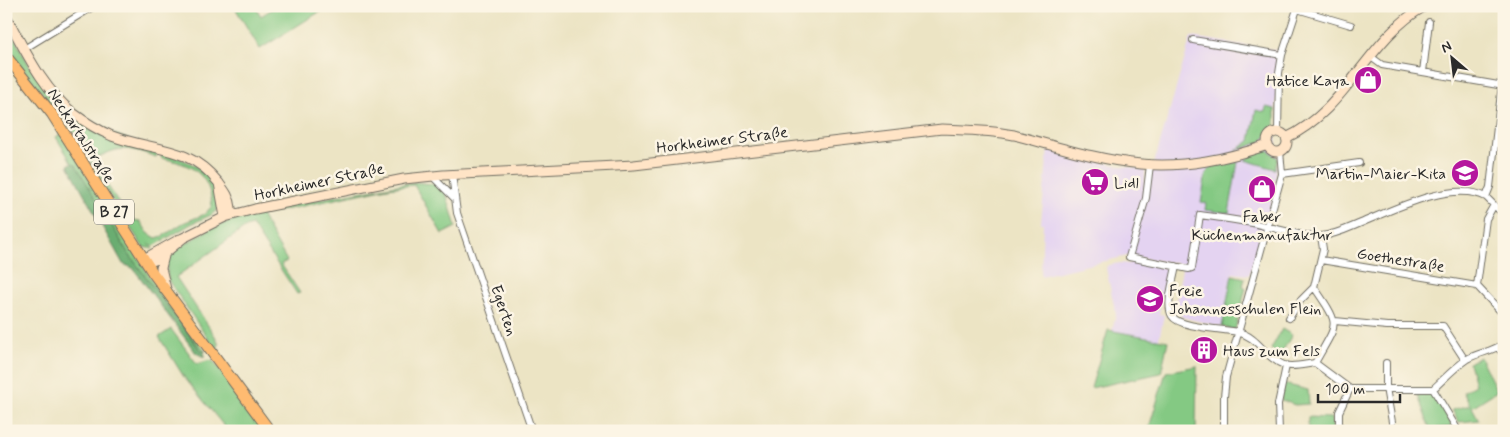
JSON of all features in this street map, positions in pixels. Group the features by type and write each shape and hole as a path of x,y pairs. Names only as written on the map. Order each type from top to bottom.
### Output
{"main road":[{"path":"1286,138 1306,127 1330,108 1397,25 1425,6"},
{"path":"6,16 24,49 48,86 73,112 112,136 184,155 202,165 219,183 229,199 231,208 225,218"},
{"name":"Neckartalstraße","path":"6,56 36,92 67,136 144,259"},
{"name":"Horkheimer Straße","path":"144,259 173,241 225,218 253,210 404,179 432,176 594,168 942,129 981,130 1013,135 1088,156 1150,165 1213,161 1268,145"},
{"path":"1278,132 1286,138 1286,144 1280,151 1274,151 1268,145 1269,136 1278,132"},
{"path":"219,183 225,218"},
{"path":"229,199 253,210"},
{"name":"Horkheimer Straße","path":"164,256 183,238"},
{"path":"144,259 154,261 164,256"},
{"path":"164,256 161,268 166,291"},
{"name":"B 27","path":"144,259 270,431"}],"street":[{"path":"24,49 94,6"},
{"path":"1278,132 1278,73 1298,8 1351,25"},
{"path":"1423,72 1430,22"},
{"path":"1193,40 1282,55"},
{"path":"1371,57 1382,65 1503,86"},
{"path":"1486,197 1490,186 1504,67"},
{"path":"1224,431 1226,376 1240,332 1282,174 1280,151"},
{"path":"1282,174 1359,163"},
{"path":"1150,165 1146,198 1130,257 1176,266 1192,268 1200,215 1321,236 1339,232 1393,210 1445,193 1477,193 1486,197 1504,215"},
{"name":"Egerten","path":"452,174 454,198 532,431"},
{"name":"Egerten","path":"432,176 454,198"},
{"path":"1494,205 1486,219 1477,286 1504,315"},
{"path":"1289,318 1300,301 1314,287 1323,249 1321,236"},
{"name":"Goethestraße","path":"1321,260 1477,286"},
{"path":"1176,266 1169,307 1172,316 1180,323 1240,332 1253,338 1275,360 1286,366 1315,363 1350,389 1433,389 1465,360 1479,352 1498,348 1504,343"},
{"path":"1314,287 1335,321 1334,328 1315,363"},
{"path":"1335,321 1387,326 1443,326 1465,360"},
{"path":"1498,348 1504,354"},
{"path":"1386,364 1386,388 1392,422"},
{"path":"1279,431 1278,404 1286,366"},
{"path":"1338,431 1339,412 1350,389"},
{"path":"1433,389 1456,427"}],"shaded area":[{"path":"1191,37 1278,50 1275,128 1278,158 1269,216 1249,275 1232,273 1222,327 1182,317 1175,307 1183,264 1127,256 1041,276 1043,223 1041,223 1048,149 1120,166 1145,169 1145,194"},
{"name":"Freie Johannesschulen Flein","path":"1132,261 1171,269 1167,271 1159,314 1164,315 1159,339 1112,331 1116,315 1106,268 1108,265 1129,264"}],"green space":[{"path":"234,6 255,6 261,16 277,6 329,6 260,49"},
{"path":"6,23 32,70 77,119 158,151 156,157 138,151 116,150 92,161 124,211 133,220 140,221 148,233 156,238 163,236 183,223 205,214 212,206 207,185 203,178 190,167 161,158 163,152 185,160 202,170 209,177 214,185 218,209 211,215 191,224 154,246 149,244 153,249 143,247 95,173 85,148 71,128 6,49"},
{"path":"1266,107 1275,109 1275,128 1261,142 1235,151 1250,141 1256,110 1265,112"},
{"path":"61,134 148,274 205,350 203,352 128,253 76,166 72,163 56,137"},
{"path":"1268,150 1278,158 1275,169 1245,160 1253,154"},
{"path":"1238,162 1229,213 1205,210 1206,203 1201,202 1206,173 1213,166"},
{"path":"72,163 76,165 128,253 202,352 205,350 204,357 196,353 133,268 123,264 68,165"},
{"path":"414,182 440,185 438,187 446,193 456,227 442,234 414,185 387,188 261,215 287,261 281,264 300,293 297,294 252,225 246,227 176,277 215,336 219,345 217,348 219,351 217,352 168,280 166,258 172,252 211,228 244,216 288,205"},
{"path":"1232,275 1245,278 1243,286 1246,288 1235,330 1222,327"},
{"path":"171,329 197,364 210,360 214,362 266,431 228,431 184,377 159,337"},
{"path":"1282,329 1292,335 1279,357 1271,349"},
{"path":"1108,330 1168,341 1161,373 1091,388"},
{"path":"1480,357 1497,391 1472,407 1479,420 1459,422 1452,410 1470,405 1463,392 1475,385 1469,363"},
{"path":"1197,366 1196,431 1148,431 1166,372"},
{"path":"1284,384 1308,390 1309,404 1295,405 1281,400"},
{"path":"1417,393 1433,394 1450,421 1451,427 1430,429"},
{"path":"1308,417 1331,418 1333,431 1308,431"}],"place":[{"name":"Hatice Kaya","path":"1368,80"},
{"name":"Martin-Maier-Kita","path":"1465,173"},
{"name":"Lidl","path":"1095,182"},
{"name":"Faber Küchenmanufaktur","path":"1262,189"},
{"name":"Freie Johannesschulen Flein","path":"1150,299"},
{"name":"Haus zum Fels","path":"1204,350"}]}
